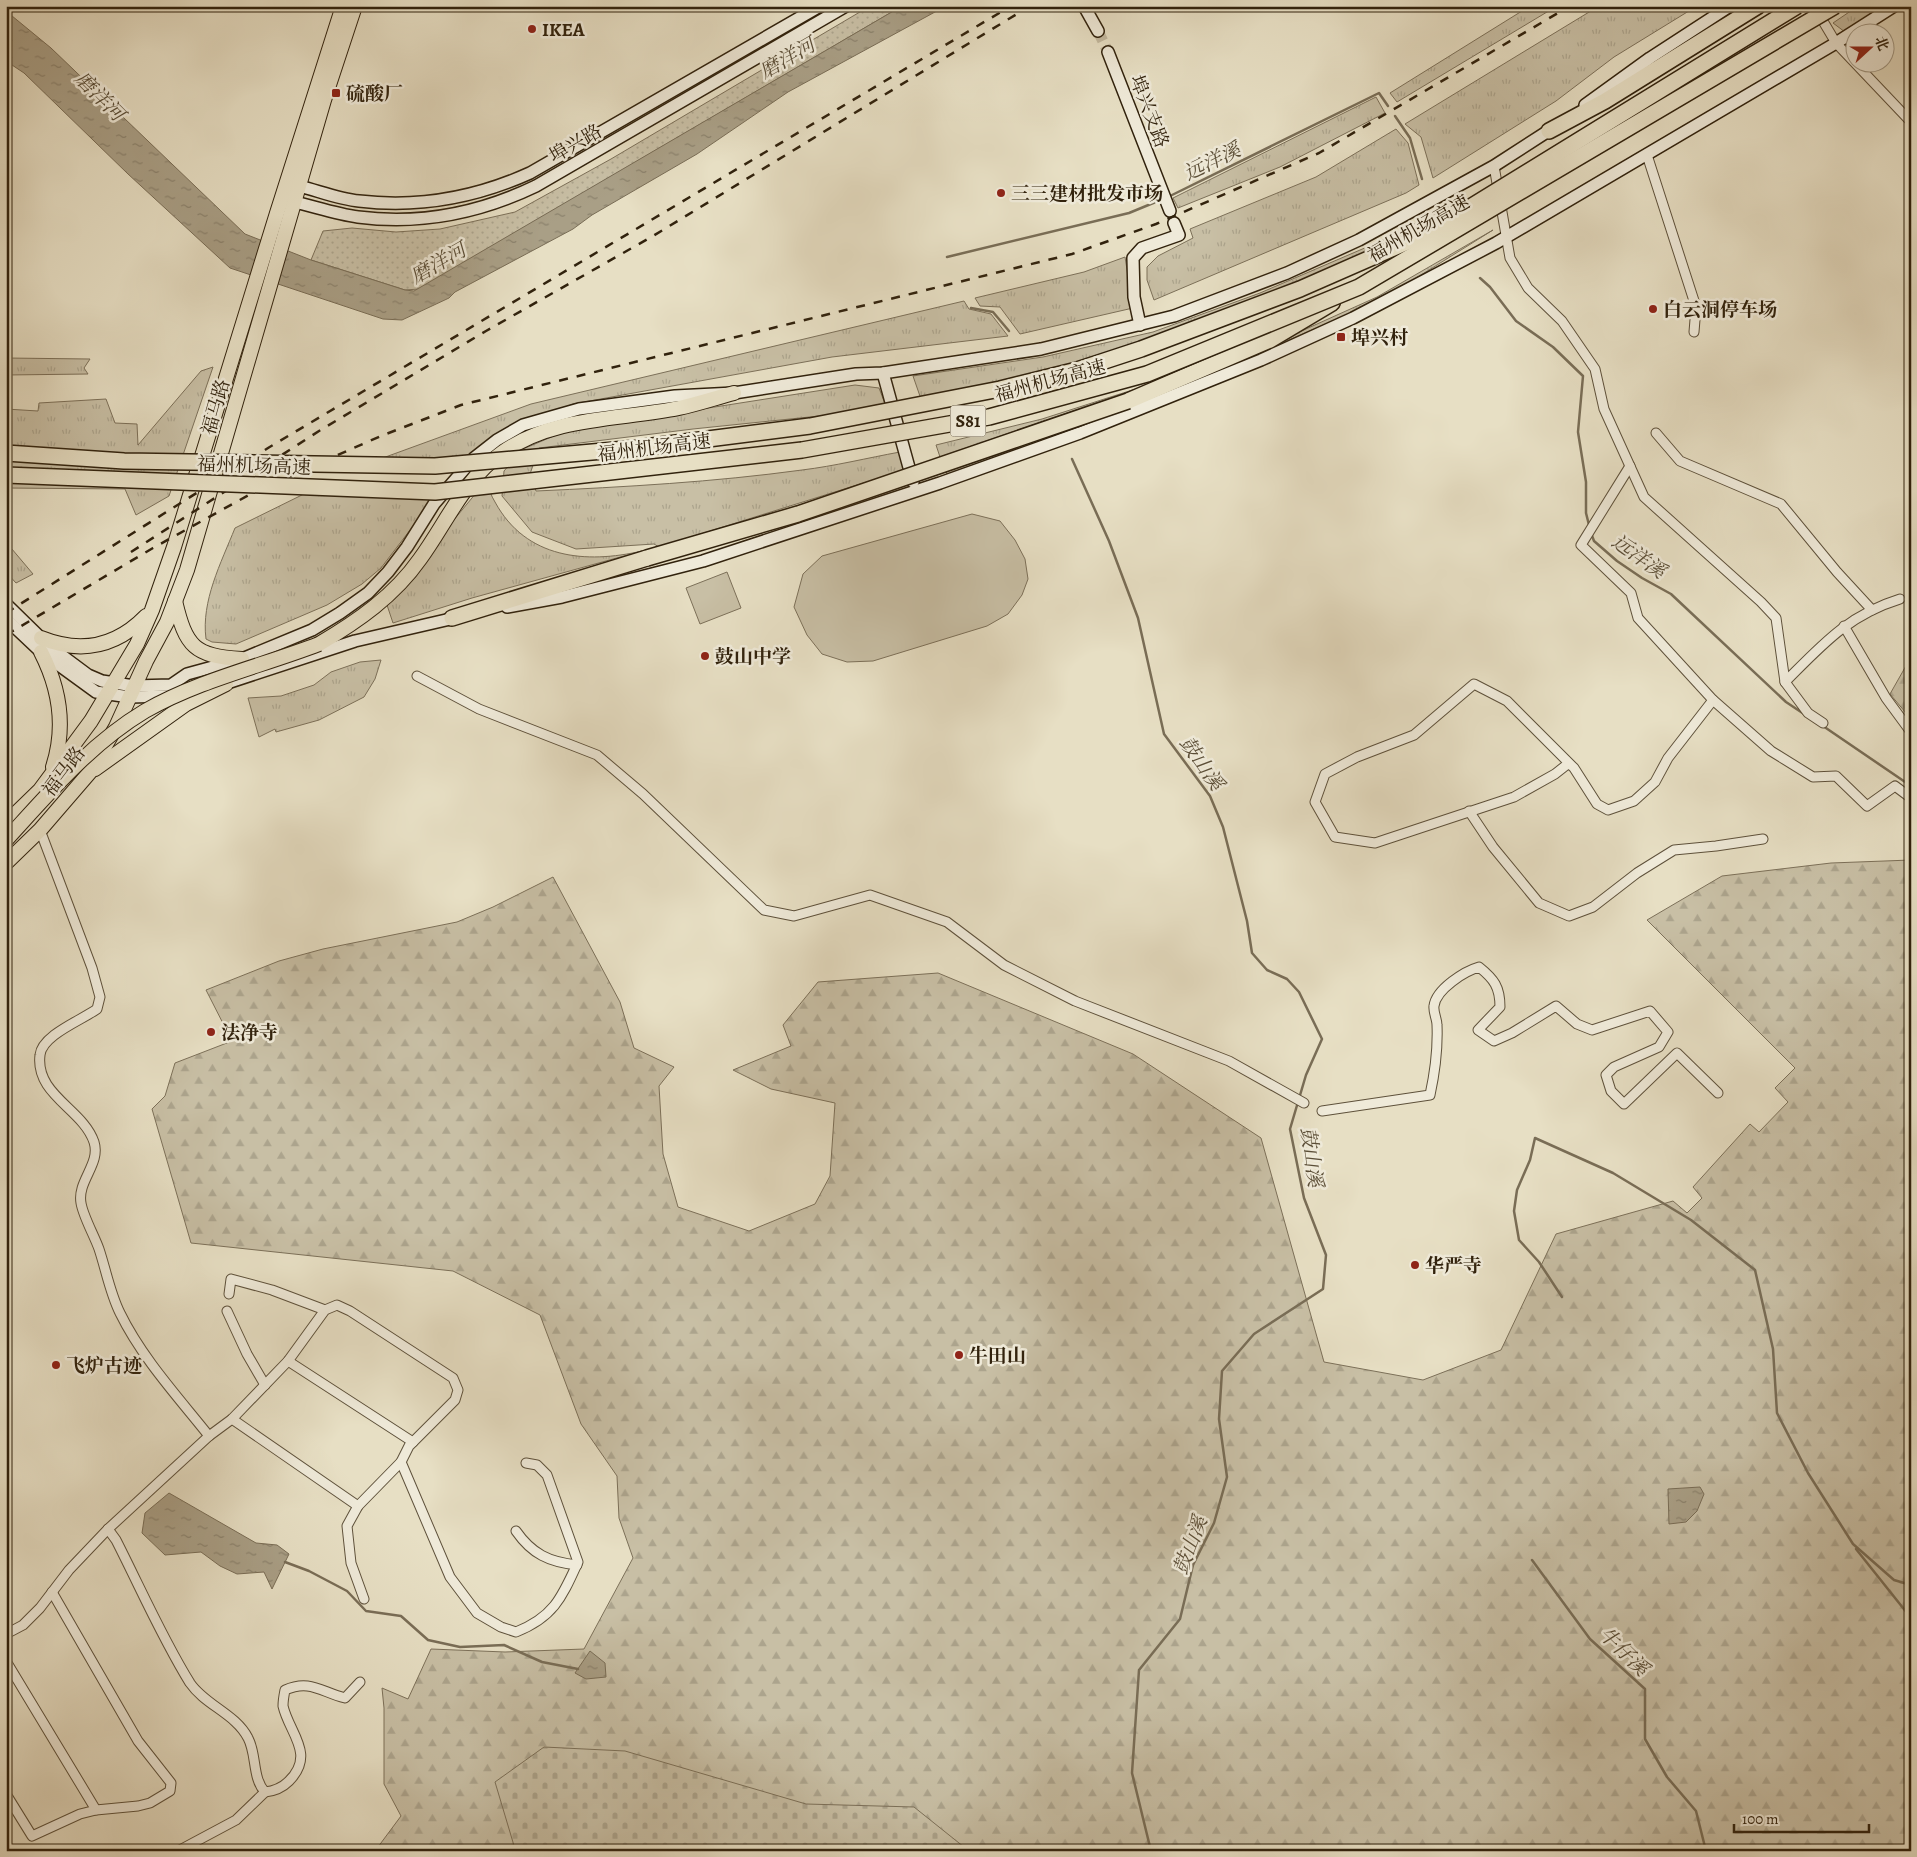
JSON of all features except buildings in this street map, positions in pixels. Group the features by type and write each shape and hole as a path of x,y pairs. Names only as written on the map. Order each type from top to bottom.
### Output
{"highway":[{"path":"1549,131 1605,101 1758,6"},
{"name":"福州机场高速","path":"7,453 124,461 435,466 637,448 810,426 1000,389 1077,370 1141,349 1300,289 1430,232 1797,6"},
{"name":"福州机场高速","path":"6,475 435,492 802,450 989,417 1147,374 1359,287 1835,6"},
{"path":"452,618 798,514 1128,401 1270,340 1359,287"}],"main road":[{"name":"福马路","path":"6,823 40,790 112,689 137,644 152,610 177,538 256,278 343,6"},
{"name":"福马路","path":"7,863 40,830 90,772 116,728 175,601 187,570 324,100 355,6"},
{"name":"埠兴路","path":"299,186 357,201 424,203 463,196 507,183 530,172 820,6"},
{"name":"埠兴路","path":"295,202 357,217 398,220 466,212 513,197 536,186 846,6"},
{"path":"1084,6 1098,31"},
{"path":"6,840 87,754 146,711 182,693 319,644 350,626 377,606 401,583 432,542 466,486 483,468 504,451 528,438 580,422 679,408 734,394 856,374 883,373 1041,350 1140,325 1215,301 1287,273 1358,240 1494,166 1549,131 1650,58 1730,6"},
{"path":"6,619 41,652 74,678 96,692 112,689 165,698 226,684 354,641 452,618 562,596 703,561 915,491 1080,433 1261,360 1353,318 1506,236 1647,155 1836,43 1894,6"},
{"name":"埠兴支路","path":"1108,52 1170,211"},
{"path":"1140,325 1134,297 1133,258 1142,248 1179,235 1174,223"},
{"path":"883,373 915,491"},
{"path":"132,692 171,685 187,674 242,659 312,630 340,613 368,592 407,548 434,504 474,458 497,440 522,425 579,409 675,396 734,394"},
{"path":"175,601 186,637 198,649 211,656 242,659"},
{"path":"6,604 41,638 88,675 102,681 112,689"},
{"path":"41,638 68,645 101,644 117,639 131,631 152,610"},
{"path":"40,790 50,774 57,755 60,711 53,678 41,652"},
{"path":"90,772 186,704 226,684"}],"street":[{"path":"1814,6 1836,43 1911,122"},
{"path":"1647,155 1696,307 1694,332"},
{"path":"1494,166 1510,258 1528,288 1562,321 1595,369 1604,409 1644,497 1761,602 1776,618 1785,682 1808,713 1823,723"},
{"path":"1656,432 1680,461 1781,504 1837,572 1872,610"},
{"path":"1630,466 1581,545 1631,593 1638,618 1713,700 1771,752 1813,777 1836,776 1866,806 1895,786 1911,798"},
{"path":"1785,682 1835,632 1872,610 1900,599"},
{"path":"1844,626 1886,698 1911,732"},
{"path":"417,676 480,709 598,755 642,794 764,910 794,916 870,894 948,922 1004,966 1075,1001 1229,1061 1284,1094 1304,1103"},
{"path":"1569,763 1556,774 1514,796 1375,843 1334,837 1315,802 1325,774 1357,757 1414,734 1474,684 1507,701 1569,763 1597,804 1608,810 1634,801 1655,782 1668,758 1713,700"},
{"path":"1469,811 1493,847 1539,903 1569,916 1593,907 1637,873 1674,850 1763,839"},
{"path":"40,830 92,968 100,997 97,1009 80,1021 58,1032 44,1043 40,1054 42,1074 50,1089 69,1110 86,1124 94,1143 95,1157 80,1192 81,1205 92,1231 119,1311 130,1332 148,1358 209,1436"},
{"path":"1322,1110 1430,1095 1436,1052 1437,1025 1434,1006 1440,993 1469,970 1479,967 1493,978 1500,993 1500,1007 1478,1030 1494,1041 1512,1033 1556,1006 1578,1024 1592,1030 1650,1011 1668,1032 1659,1047 1614,1067 1606,1075 1611,1091 1624,1104 1676,1053 1718,1093"},
{"path":"229,1294 230,1278 272,1290 325,1310"},
{"path":"6,1634 23,1625 108,1529 209,1436 232,1419 288,1361 325,1310 337,1305 350,1311 453,1378 458,1390 456,1400 413,1442 401,1462 358,1506 347,1526 351,1564 364,1599"},
{"path":"227,1311 247,1354 265,1385"},
{"path":"288,1361 413,1442"},
{"path":"232,1419 358,1506"},
{"path":"401,1462 450,1578 477,1613 501,1627 516,1632 533,1625 553,1610 578,1562 547,1476 536,1465 526,1463"},
{"path":"108,1529 116,1540 191,1685 216,1708 235,1722 248,1738 259,1786 265,1792"},
{"path":"516,1531 524,1543 538,1555 556,1563 577,1565"},
{"path":"6,1794 32,1836 80,1814 150,1803 170,1791 171,1784 138,1742 52,1592"},
{"path":"6,1661 96,1810"},
{"path":"178,1851 236,1820 265,1792 274,1791 286,1785 296,1774 301,1760 297,1735 283,1705 285,1690 296,1685 314,1685 346,1698 360,1682"}],"green space":[{"path":"870,6 902,6 419,289 405,290 311,260 323,231 352,228 396,232 440,229 515,212 611,159"},
{"path":"1530,6 1557,6 1397,102 1390,93"},
{"path":"1599,6 1697,6 1614,57 1556,101 1433,178 1421,137 1405,124"},
{"path":"1858,6 1886,6 1861,22 1844,22 1844,31 1833,23"},
{"path":"1376,97 1385,113 1280,167 1178,208 1173,198"},
{"path":"1396,129 1408,143 1419,185 1406,193 1154,300 1147,280 1147,267 1158,256 1193,238 1190,229 1316,177"},
{"path":"1467,197 1437,220 1358,259 1148,343 1044,375 922,402 913,376 1043,357 1153,332 1260,293 1381,241"},
{"path":"1493,230 1405,285 1346,315 1120,414 947,475 946,470 1155,397 1377,297"},
{"path":"1125,257 1133,308 1020,334 1000,307 980,306 975,298 1084,272"},
{"path":"964,301 969,309 991,314 1008,336 832,357 573,404 529,422 470,459 380,459 531,404"},
{"path":"6,358 90,359 84,368 88,374 6,375"},
{"path":"213,367 169,496 136,515 125,489 6,488 6,409 38,411 39,403 106,399 115,423 137,424 138,445 201,371"},
{"path":"855,385 879,388 887,409 693,429 539,448 530,474 536,491 636,486 736,478 802,470 900,452 905,470 659,547 654,544 576,549 532,532 502,496 504,471 523,449 568,430"},
{"path":"1148,385 940,457 936,445 1042,419"},
{"path":"486,481 494,500 508,521 523,536 540,546 559,553 579,556 600,557 642,551 472,598 393,623 386,602"},
{"path":"310,491 433,500 381,568 362,584 327,605 236,644 212,642 206,639 205,625 209,596 218,568 235,528"},
{"path":"972,514 1000,521 1015,540 1025,559 1028,579 1022,595 1008,614 987,626 873,661 847,662 822,654 807,635 794,607 803,574 822,556"},
{"path":"6,542 33,574 16,583 6,572"},
{"path":"727,572 741,608 700,624 686,588"},
{"path":"1911,657 1911,719 1890,694"},
{"path":"381,660 375,679 364,697 319,720 276,732 275,729 259,737 248,698 281,696 314,685 331,672 360,662"},
{"path":"1911,860 1911,1851 375,1851 401,1816 384,1784 384,1708 382,1688 408,1699 431,1649 505,1652 584,1649 633,1558 619,1518 617,1476 581,1424 540,1315 453,1271 191,1243 152,1109 165,1096 175,1063 232,1041 206,990 279,961 323,949 457,922 493,907 553,877 620,1002 634,1048 674,1067 659,1086 663,1154 678,1207 749,1231 815,1204 830,1176 835,1103 771,1089 733,1070 791,1046 783,1025 818,982 938,973 1133,1054 1261,1138 1324,1362 1423,1380 1501,1350 1556,1234 1673,1201 1687,1213 1702,1198 1693,1187 1750,1124 1759,1132 1788,1102 1775,1088 1795,1068 1647,920 1722,876 1831,863"},
{"path":"544,1747 625,1751 806,1804 914,1807 969,1851 518,1851 515,1849 495,1782"}],"water":[{"name":"磨洋河","path":"902,6 946,6 788,92 697,154 592,215 573,229 455,292 449,298 402,320 383,319 230,268 128,174 24,73 6,61 6,11 51,48 245,234 311,260 405,290 414,291"},
{"path":"1700,1487 1704,1494 1697,1511 1686,1522 1669,1524 1668,1489"},
{"path":"169,1493 256,1543 277,1545 289,1554 272,1589 264,1572 237,1574 220,1566 201,1552 165,1555 142,1533 145,1513"},
{"path":"590,1651 605,1663 606,1677 586,1679 575,1673"}],"waterway":[{"name":"远洋溪","path":"1168,197 1379,93 1388,106"},
{"name":"远洋溪","path":"1395,116 1410,138 1422,179"},
{"name":"远洋溪","path":"947,257 1129,213 1163,199"},
{"name":"远洋溪","path":"1480,278 1490,287 1516,321 1553,347 1583,376 1578,432 1586,482 1586,513 1589,525"},
{"path":"971,308 993,312 1009,331"},
{"name":"鼓山溪","path":"1072,459 1109,541 1138,618 1164,734 1210,796 1223,827 1247,921 1252,953 1267,970 1287,979 1299,992 1322,1039 1306,1075 1290,1129 1304,1198 1326,1255 1323,1289 1254,1334 1222,1371 1219,1419 1227,1477 1214,1523 1193,1565 1180,1619 1139,1670 1132,1773 1151,1851"},
{"name":"远洋溪","path":"1591,533 1594,541 1617,561 1671,594 1786,702 1804,714"},
{"name":"远洋溪","path":"1823,726 1911,786"},
{"path":"1562,1297 1539,1262 1519,1240 1514,1211 1517,1190 1530,1160 1535,1138 1613,1173 1691,1220 1755,1270 1773,1349 1777,1413 1808,1473 1853,1544 1894,1580 1911,1585"},
{"path":"1856,1549 1911,1618"},
{"name":"牛仔溪","path":"1532,1560 1590,1639 1645,1689 1645,1739 1667,1777 1696,1811 1706,1851"},
{"path":"285,1562 309,1571 347,1591 366,1611 401,1616 428,1640 460,1647 504,1645 542,1662 578,1669"}],"tunnel":[{"path":"1098,31 1108,52"}],"railway":[{"path":"6,613 268,448 1011,6"},
{"path":"131,552 319,431 486,331 653,236 1030,6"},
{"path":"6,635 153,548 256,491 381,436 461,405 1072,254 1156,224 1319,153 1570,6"}],"place":[{"name":"IKEA","path":"532,29"},
{"name":"硫酸厂","path":"336,93"},
{"name":"三三建材批发市场","path":"1001,193"},
{"name":"白云洞停车场","path":"1653,309"},
{"name":"埠兴村","path":"1341,337"},
{"name":"鼓山中学","path":"705,656"},
{"name":"法净寺","path":"211,1032"},
{"name":"华严寺","path":"1415,1265"},
{"name":"牛田山","path":"959,1355"},
{"name":"飞炉古迹","path":"56,1365"}]}
